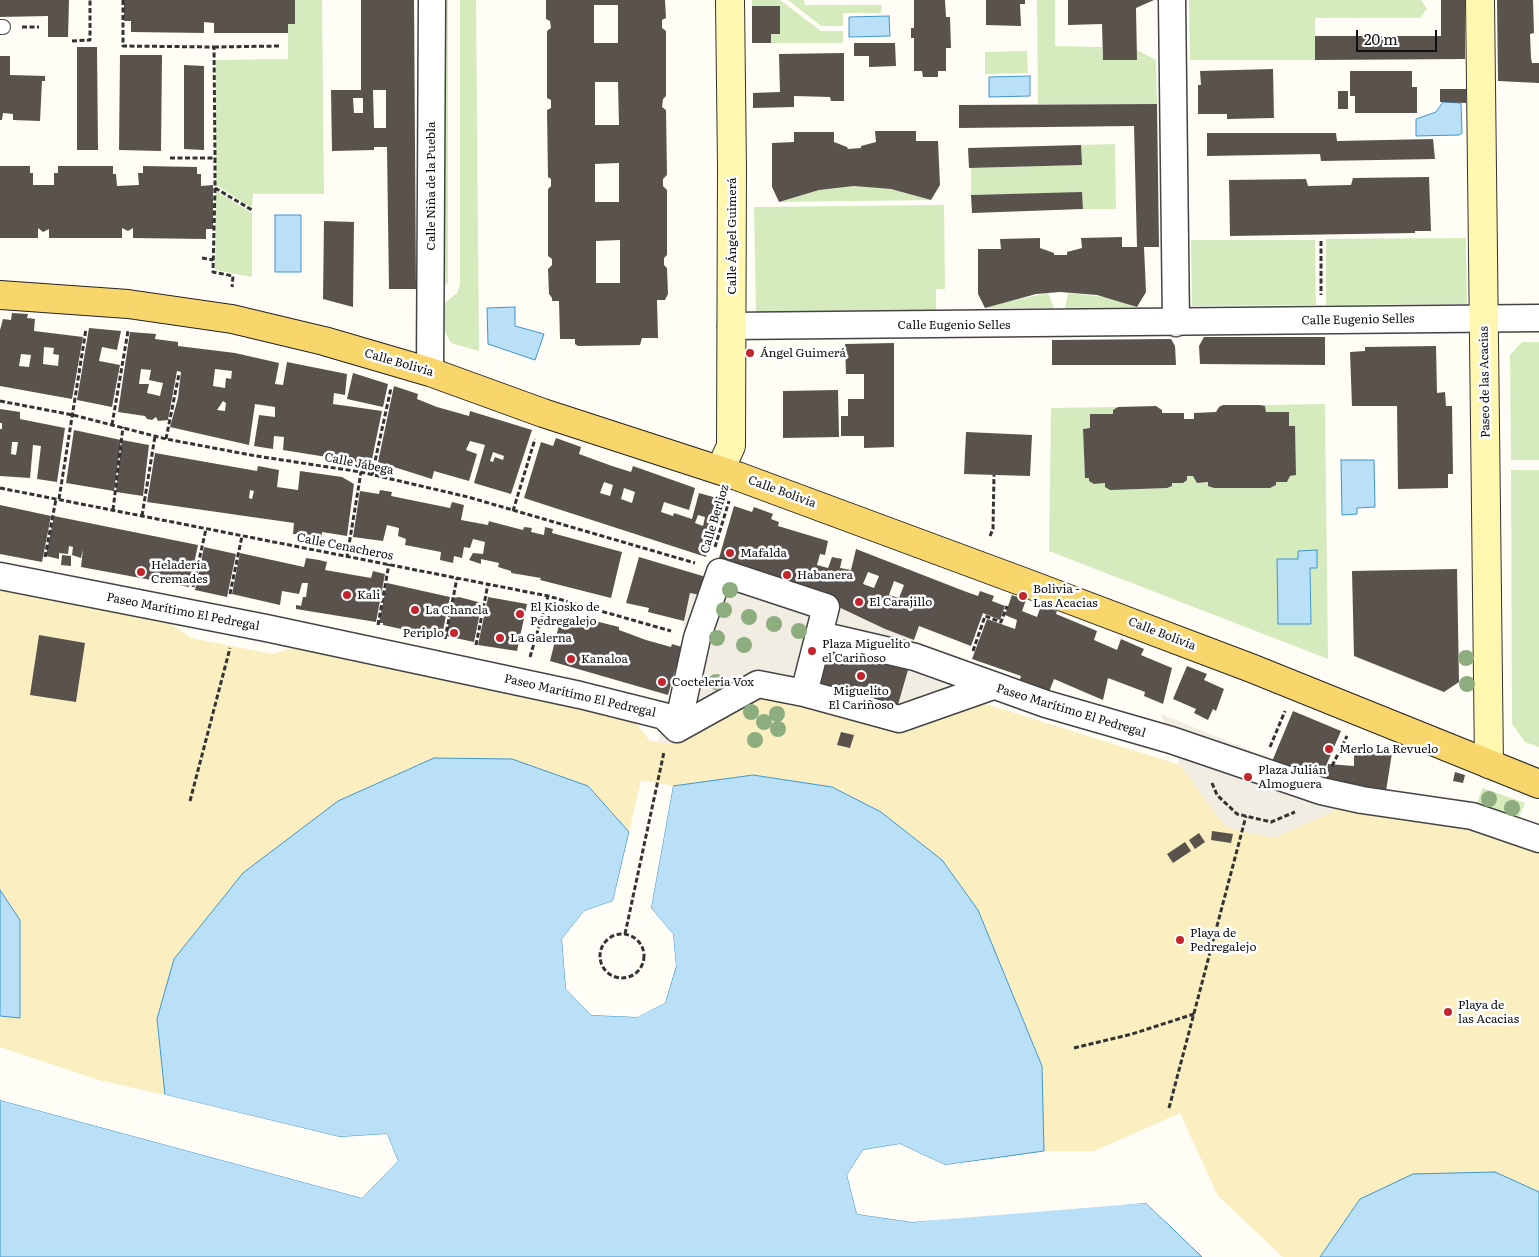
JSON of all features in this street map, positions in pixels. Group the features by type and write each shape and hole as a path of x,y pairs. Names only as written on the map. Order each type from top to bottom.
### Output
{"main road":[{"name":"Calle Bolivia","path":"0,295 137,305 232,319 430,372 543,413 728,473 1251,668 1539,784"}],"street":[{"name":"Calle Niña de la Puebla","path":"430,372 432,0"},
{"name":"Calle Ángel Guimerá","path":"728,473 731,446 730,0"},
{"path":"1172,0 1176,323"},
{"name":"Paseo de las Acacias","path":"1480,0 1489,764"},
{"name":"Calle Eugenio Selles","path":"731,326 1539,318"},
{"path":"673,725 697,638 720,572 826,607 804,693"},
{"name":"Paseo Marítimo El Pedregal","path":"0,576 188,612 523,682 664,716 673,725 758,684 804,693 899,719 993,686 1199,750 1321,791 1362,800 1472,816 1539,839"},
{"path":"820,635 915,657 993,686"}],"path":[{"path":"72,41 90,40 90,0"},
{"path":"123,0 123,46 280,46"},
{"path":"214,47 214,272 234,276 232,287"},
{"path":"170,158 214,158"},
{"path":"215,188 252,210"},
{"path":"1321,241 1321,305"},
{"path":"202,258 214,260"},
{"path":"112,425 128,323"},
{"path":"39,584 57,499 86,325"},
{"path":"372,475 397,363"},
{"path":"166,439 179,374"},
{"name":"Calle Jábega","path":"0,401 72,415 166,439 256,456 360,472 514,511 700,564"},
{"path":"514,511 543,413"},
{"path":"113,510 123,427"},
{"path":"142,516 155,436"},
{"path":"347,557 360,472"},
{"name":"Calle Berlioz","path":"713,554 728,473"},
{"path":"990,536 993,529 994,475"},
{"name":"Calle Cenacheros","path":"0,488 548,596 674,632"},
{"path":"188,612 206,529"},
{"path":"224,620 242,536"},
{"path":"373,651 389,564"},
{"path":"439,665 457,578"},
{"path":"470,672 488,584"},
{"path":"523,682 548,596"},
{"path":"964,675 985,616 1001,622 1010,599"},
{"path":"190,801 231,646"},
{"path":"1260,772 1288,703"},
{"path":"625,934 673,725"},
{"path":"1199,750 1217,795 1237,814 1271,822 1312,805 1321,791 1349,734"},
{"path":"1169,1108 1246,816"},
{"path":"625,934 634,938 642,945 643,965 638,972 623,978 615,977 606,971 601,962 601,951 610,939 625,934"},
{"path":"1074,1048 1132,1034 1194,1014"}],"green space":[{"path":"295,0 322,0 324,194 253,194 252,208 216,185 216,60 288,59 288,24 295,23"},
{"path":"437,0 448,0 448,283 445,286 441,286"},
{"path":"460,0 476,0 479,351 451,343 437,317 438,308 457,293 460,285"},
{"path":"752,0 780,0 821,31 843,31 843,43 771,43 771,34 780,34 780,6 752,6"},
{"path":"788,0 804,0 805,5 882,5 881,13 843,13 843,26 821,26"},
{"path":"1037,0 1055,0 1055,46 1102,47 1103,60 1136,60 1137,50 1156,60 1157,104 1038,104"},
{"path":"1189,0 1421,0 1427,9 1420,18 1315,18 1315,60 1190,60"},
{"path":"1027,51 1028,73 985,74 985,52"},
{"path":"1115,144 1116,209 1083,209 1082,193 971,195 971,168 1081,165 1081,145"},
{"path":"854,186 891,189 931,200 779,202 819,190"},
{"path":"216,191 252,213 252,277 215,270"},
{"path":"944,205 945,289 936,289 936,310 756,314 754,207"},
{"path":"1466,238 1467,304 1326,305 1326,239"},
{"path":"1191,240 1315,240 1316,305 1192,306"},
{"path":"1048,293 1054,308 985,308 1001,303"},
{"path":"1068,293 1106,297 1137,307 1065,308"},
{"path":"1522,342 1539,342 1539,460 1511,460 1510,355"},
{"path":"1325,404 1328,659 1049,551 1051,408 1118,407 1113,410 1113,414 1090,414 1090,428 1083,429 1085,477 1089,478 1089,481 1094,484 1105,483 1107,489 1167,488 1172,486 1172,483 1187,476 1193,476 1197,483 1208,482 1209,486 1214,488 1270,488 1276,485 1276,482 1287,482 1290,476 1296,475 1295,426 1289,426 1288,412 1266,412 1265,406 1260,405","holes":["1277,559 1298,559 1310,568 1311,623"]},
{"path":"1511,470 1539,470 1539,747 1525,742 1512,724"},
{"path":"1483,788 1525,803 1518,820 1476,805"}],"sand":[{"name":"Playa de Pedregalejo","path":"0,586 156,613 191,638 273,654 308,643 633,719 650,741 672,744 755,696 983,703 1180,765 1226,827 1274,838 1338,809 1467,828 1539,853 1539,1192 1495,1172 1360,1199 1320,1257 1283,1257 1218,1196 1180,1113 1094,1151 1044,1151 1042,1065 978,910 942,860 881,812 832,787 753,775 673,786 641,780 629,832 588,786 157,1019 165,1095 99,1080 0,1047 0,1017 20,1017 20,920 0,890"}],"shaded area":[{"name":"Plaza Miguelito el Cariñoso","path":"710,563 809,593 885,629 998,672 997,676 901,729 772,696 755,696 684,740 672,744 658,742 682,647 684,621 690,593 700,595"},
{"name":"Plaza Julián Almoguera","path":"1161,714 1252,751 1319,782 1386,791 1338,809 1274,838 1226,827 1180,765"}],"water":[{"path":"889,16 890,36 849,37 849,17"},
{"path":"1030,76 1030,96 989,97 989,77"},
{"path":"1443,102 1461,103 1462,133 1459,135 1416,136 1416,119 1436,112"},
{"path":"275,215 301,215 301,272 275,272"},
{"path":"515,307 515,326 544,334 535,360 488,344 487,308"},
{"path":"1341,460 1374,460 1375,507 1357,508 1357,514 1342,515"},
{"path":"1317,550 1317,568 1310,568 1311,624 1278,624 1277,559 1298,559 1298,551"},
{"path":"434,758 512,759 588,786 629,832 613,901 584,911 562,939 566,989 591,1015 636,1017 665,1003 676,967 673,934 651,908 673,786 753,775 832,787 881,812 942,860 978,910 1042,1066 1044,1151 945,1165 900,1144 863,1150 847,1175 857,1214 912,1222 1042,1208 1146,1203 1202,1257 0,1257 0,1100 362,1198 398,1161 387,1134 340,1137 165,1095 157,1019 174,959 243,873 338,801"},
{"path":"0,890 20,920 20,1018 0,1016"},
{"path":"1495,1172 1539,1192 1539,1257 1320,1257 1360,1199 1413,1174"}],"pier":[{"path":"671,786 673,786 651,908 673,934 676,966 665,1003 637,1017 591,1015 566,989 562,939 584,911 613,901 630,829 632,832 615,903 586,913 564,940 568,988 592,1012 636,1014 662,1001 673,966 670,935 649,907"},
{"path":"162,1094 340,1137 387,1134 398,1161 362,1198 0,1100 1,1098 362,1195 395,1160 386,1137 339,1140 164,1097"},
{"path":"900,1144 945,1165 1046,1152 1022,1158 945,1168 900,1146 865,1152 849,1175 859,1212 912,1219 1042,1205 1146,1200 1204,1257 1146,1203 912,1222 857,1214 847,1175 863,1150"}],"building":[{"path":"0,0 69,0 68,37 48,37 48,16 0,17"},
{"path":"124,0 295,0 295,24 288,24 288,33 214,33 214,23 204,22 204,33 131,32 131,21 124,21"},
{"path":"361,0 414,0 416,289 389,289 387,147 374,147 374,150 332,151 331,90 361,90","holes":["373,90 386,90 386,128 374,128","353,98 363,98 363,113 354,113"]},
{"path":"546,0 665,0 666,18 662,20 662,28 666,31 666,96 663,99 662,107 666,110 667,175 663,179 663,186 667,190 667,255 664,258 664,265 667,268 668,294 665,300 657,300 658,338 642,338 640,345 578,346 575,344 575,339 560,339 559,301 552,301 549,294 548,269 552,265 552,259 548,256 548,189 551,186 551,179 548,177 547,110 551,108 551,100 547,98 547,31 551,28 550,21 546,19","holes":["594,5 618,5 618,43 594,43","595,82 618,82 619,125 595,125","619,163 619,202 595,202 595,164","620,240 620,283 596,283 596,241"]},
{"path":"914,0 945,0 946,17 950,17 951,48 946,48 946,71 938,71 938,77 923,77 922,71 914,71 914,38 911,38 911,28 914,28"},
{"path":"986,0 1025,0 1025,4 1020,4 1021,26 986,25"},
{"path":"1068,0 1154,0 1136,8 1137,60 1103,60 1102,24 1068,25"},
{"path":"1441,0 1465,0 1465,59 1315,60 1315,36 1441,36"},
{"path":"1497,0 1533,0 1534,33 1530,34 1531,58 1532,63 1539,63 1539,83 1498,81"},
{"path":"752,6 780,6 780,34 771,34 771,43 752,43"},
{"path":"854,43 895,43 896,66 869,67 869,56 854,56"},
{"path":"77,47 97,47 98,150 77,150"},
{"path":"844,53 844,101 831,101 830,97 794,96 794,107 753,108 753,93 780,92 779,54"},
{"path":"120,55 162,55 161,151 119,150"},
{"path":"0,56 10,56 10,75 45,76 45,81 42,81 40,121 13,120 13,114 3,113 2,120 0,120"},
{"path":"184,65 204,66 204,150 184,149"},
{"path":"1273,69 1274,118 1227,119 1227,114 1198,114 1198,85 1201,85 1200,71"},
{"path":"1350,71 1412,71 1412,87 1417,87 1417,113 1355,113 1355,96 1350,96"},
{"path":"1440,89 1466,89 1466,103 1440,102"},
{"path":"1338,91 1348,91 1348,109 1338,109"},
{"path":"1157,104 1159,247 1144,247 1146,292 1137,307 1097,295 1060,292 1036,294 985,308 978,294 978,249 1001,249 1000,239 1040,238 1040,248 1054,253 1054,255 1067,255 1067,252 1082,248 1081,238 1122,237 1122,247 1137,247 1134,126 959,128 959,105"},
{"path":"875,131 916,131 916,141 938,141 940,185 931,200 891,189 854,186 819,190 779,202 772,187 772,143 794,142 794,132 834,132 834,142 848,149 861,148 861,146 876,142"},
{"path":"1207,133 1336,133 1337,141 1433,139 1435,159 1321,161 1320,154 1207,156"},
{"path":"1081,145 1082,165 969,168 968,148"},
{"path":"0,166 30,166 30,173 33,173 33,185 54,185 54,173 58,173 58,166 113,166 113,174 116,174 117,186 139,185 138,173 143,173 143,166 197,167 197,174 201,174 201,186 213,185 213,229 206,229 206,239 133,238 133,228 128,231 122,228 122,238 49,238 49,229 43,232 38,228 38,238 0,238"},
{"path":"1429,177 1431,231 1415,231 1415,233 1230,236 1229,180 1306,179 1308,186 1351,185 1353,178"},
{"path":"1082,192 1083,209 972,213 971,195"},
{"path":"324,221 354,222 353,307 323,299"},
{"path":"12,313 28,314 27,318 35,319 34,331 83,337 72,399 0,386 0,330 3,319 11,320","holes":["44,347 54,348 53,354 59,355 58,366 43,364","21,354 31,355 29,367 19,366"]},
{"path":"89,328 121,331 117,350 102,347 99,361 120,365 112,407 77,400"},
{"path":"130,332 156,334 155,339 178,342 178,346 235,353 279,363 275,384 283,385 287,362 347,374 345,395 334,393 333,404 382,411 371,464 283,450 284,437 274,436 273,449 254,446 259,415 275,417 275,407 255,404 249,445 170,427 178,398 181,372 177,371 168,420 158,421 156,417 152,420 147,419 145,416 118,412","holes":["141,369 151,370 149,380 163,383 160,396 147,393 149,384 139,384","215,369 232,371 231,379 226,378 225,388 213,386","223,401 226,403 225,411 217,410"]},
{"path":"1204,337 1325,337 1325,365 1200,364 1199,346"},
{"path":"1171,339 1175,346 1176,365 1052,365 1052,340"},
{"path":"894,343 894,447 864,448 864,436 841,436 841,416 848,416 848,399 864,399 864,374 846,374 845,344"},
{"path":"1436,346 1437,393 1445,392 1446,406 1452,406 1453,474 1448,474 1448,488 1398,489 1397,406 1352,406 1350,352 1365,351 1365,347"},
{"path":"353,373 388,384 383,407 347,399"},
{"path":"394,386 418,394 417,399 437,407 469,416 470,411 532,430 511,494 474,483 485,445 470,441 466,450 477,454 469,481 434,471 432,479 378,462","holes":["493,452 504,456 503,460 495,457 493,462 490,461"]},
{"path":"838,390 839,437 783,438 783,391"},
{"path":"1223,405 1260,405 1265,406 1266,412 1289,412 1289,426 1295,426 1296,475 1290,476 1287,482 1276,482 1276,485 1270,488 1214,488 1208,486 1208,482 1197,483 1193,476 1187,476 1187,480 1183,483 1172,483 1172,486 1167,488 1110,490 1105,487 1105,483 1094,484 1089,481 1089,478 1085,478 1083,429 1090,428 1090,414 1113,414 1113,410 1118,407 1156,406 1162,410 1162,413 1184,413 1184,419 1194,419 1194,413 1216,412"},
{"path":"0,409 20,412 20,419 65,428 57,482 37,479 41,446 33,445 30,478 0,476 0,429 2,429 2,423 0,423","holes":["12,442 18,442 16,455 11,454"]},
{"path":"74,430 121,440 114,491 66,483"},
{"path":"966,432 1032,435 1030,476 964,474"},
{"path":"556,438 581,447 579,454 612,466 631,472 633,466 695,488 689,510 664,502 661,512 673,516 674,513 692,519 699,493 724,500 706,557 524,498 541,442 553,446","holes":["604,482 613,485 610,496 600,493","624,488 635,492 632,503 621,499","698,515 705,517 703,526 695,523"]},
{"path":"122,440 149,445 143,496 116,492"},
{"path":"155,453 257,471 258,466 279,470 277,487 298,490 300,471 342,477 354,484 347,536 322,532 321,540 306,537 306,535 293,534 294,523 147,502","holes":["250,490 254,491 252,499 249,498"]},
{"path":"380,490 392,492 391,496 450,508 452,502 464,505 461,520 488,525 489,521 523,530 524,527 532,528 531,532 544,535 545,527 553,529 552,533 622,552 611,598 540,580 541,578 511,573 511,571 498,567 499,563 481,559 481,564 469,560 473,553 483,554 485,542 473,539 470,548 464,547 462,558 454,556 453,563 440,560 441,552 405,545 406,539 398,536 399,528 387,525 383,541 353,537 360,491 379,494"},
{"path":"0,505 51,516 42,562 0,554"},
{"path":"734,506 752,512 754,507 773,514 771,519 779,522 778,526 828,541 825,555 820,554 817,565 828,568 832,557 842,559 840,568 851,570 856,549 978,596 980,591 994,596 992,601 1005,606 1000,620 983,613 971,646 919,626 914,640 885,629 809,593 717,565","holes":["868,572 879,576 874,588 863,584","894,581 904,585 899,598 889,595"]},
{"path":"54,516 198,545 189,587 81,567 83,549 81,558 72,555 73,547 69,546 68,554 59,553 59,559 46,556"},
{"path":"204,547 236,554 227,597 195,590"},
{"path":"240,553 304,567 306,558 319,560 327,562 325,570 371,578 373,571 385,574 376,622 296,609 296,605 301,606 303,597 306,597 308,583 302,583 299,594 282,591 280,605 232,594"},
{"path":"62,555 71,556 71,566 61,565"},
{"path":"639,557 706,577 700,595 690,593 684,621 648,612 649,608 626,603"},
{"path":"1457,569 1459,682 1444,692 1354,656 1352,571"},
{"name":"La Chancla","path":"387,583 450,597 442,635 438,637 379,623"},
{"path":"1012,595 1026,600 1022,611 1037,617 1041,606 1057,611 1056,614 1097,631 1094,640 1117,650 1121,639 1144,649 1141,655 1172,668 1163,704 1144,696 1145,692 1108,678 1103,700 1054,679 1049,692 1019,682 1021,676 972,659 987,619 1015,629 1017,620 1005,615"},
{"path":"459,597 482,603 474,642 446,636 454,598"},
{"path":"488,597 527,604 517,651 478,645"},
{"path":"561,617 578,621 579,617 619,627 619,630 646,640 671,647 672,644 682,647 668,695 550,661"},
{"path":"39,635 85,643 76,702 30,695"},
{"name":"Miguelito El Cariñoso","path":"824,646 908,670 897,708 813,682"},
{"path":"1187,666 1207,674 1204,680 1224,689 1216,711 1213,709 1208,720 1194,713 1196,709 1173,699"},
{"path":"1293,711 1341,731 1319,782 1271,764"},
{"path":"841,732 854,735 850,748 837,745"},
{"path":"1354,747 1392,753 1386,791 1326,783 1328,764 1354,766"},
{"path":"1455,772 1465,775 1463,783 1453,781"},
{"path":"1212,831 1233,834 1231,843 1211,840"},
{"path":"1199,833 1205,842 1195,849 1189,840"},
{"path":"1185,842 1191,851 1173,863 1167,854"}],"place":[{"name":"Ángel Guimerá","path":"750,353"},
{"name":"Mafalda","path":"730,553"},
{"name":"Heladería Cremades","path":"141,572"},
{"name":"Habanera","path":"787,575"},
{"name":"Kali","path":"347,595"},
{"name":"Bolivia - Las Acacias","path":"1023,596"},
{"name":"El Carajillo","path":"859,602"},
{"name":"La Chancla","path":"415,610"},
{"name":"El Kiosko de Pedregalejo","path":"520,614"},
{"name":"Periplo","path":"454,633"},
{"name":"La Galerna","path":"500,638"},
{"name":"Plaza Miguelito el Cariñoso","path":"812,651"},
{"name":"Kanaloa","path":"571,659"},
{"name":"Miguelito El Cariñoso","path":"861,676"},
{"name":"Coctelería Vox","path":"662,682"},
{"name":"Merlo La Revuelo","path":"1329,749"},
{"name":"Plaza Julián Almoguera","path":"1248,777"},
{"name":"Playa de Pedregalejo","path":"1180,940"},
{"name":"Playa de las Acacias","path":"1448,1012"}]}
